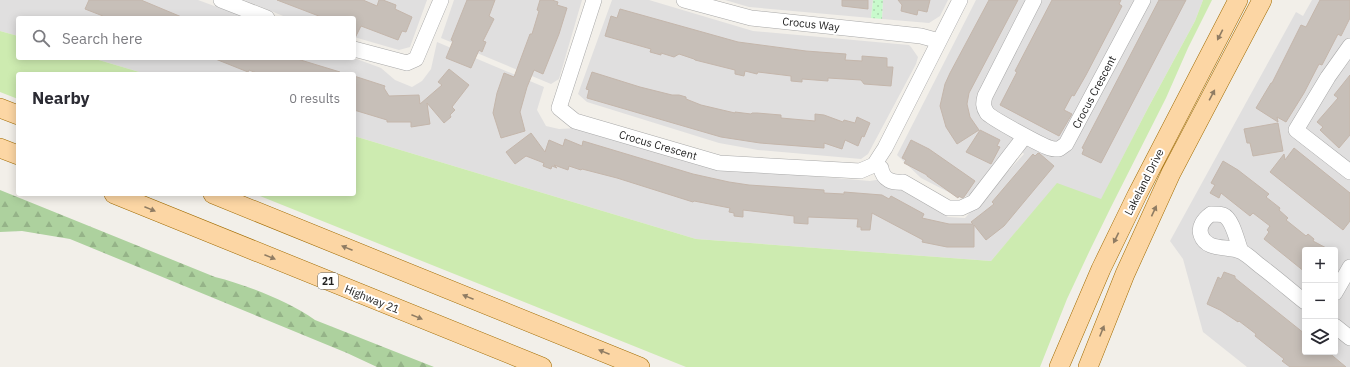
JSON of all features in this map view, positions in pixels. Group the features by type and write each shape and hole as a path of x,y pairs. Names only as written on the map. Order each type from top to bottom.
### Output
{"main road":[{"name":"Lakeland Drive","path":"1059,367 1101,269 1238,0"},
{"name":"Lakeland Drive","path":"1088,367 1125,274 1171,173 1262,0"},
{"path":"0,108 16,114"},
{"path":"0,148 16,154"},
{"name":"Highway 21","path":"119,196 542,367"},
{"path":"219,196 640,367"}],"street":[{"path":"221,0 262,16"},
{"path":"356,50 407,63 416,59 441,0"},
{"name":"Crocus Crescent","path":"594,0 559,108 575,121 719,163 860,171 877,166"},
{"name":"Crocus Way","path":"684,0 751,18 922,36 939,41"},
{"path":"960,0 877,166 895,171 901,177 903,182 948,208 961,208 974,202 1025,136"},
{"name":"Crocus Crescent","path":"1034,0 983,102 983,107 988,115 1025,136 1050,148 1059,149 1066,144 1143,0"},
{"path":"1350,46 1328,77 1296,130 1350,172"},
{"path":"1241,251 1302,300"},
{"path":"1338,287 1350,267"},
{"path":"1338,328 1350,338"}],"shaded area":[{"path":"0,0 198,0 242,16 16,16 16,35 0,31"},
{"path":"244,0 427,0 410,47 399,50 356,38 356,16 283,16"},
{"path":"454,0 582,0 559,79 551,84 441,38"},
{"path":"612,0 649,0 753,31 909,45 918,57 916,64 868,154 861,159 758,150 719,143 587,102 578,94"},
{"path":"725,0 873,0 871,18 749,7"},
{"path":"883,0 948,0 940,16 929,23 882,19"},
{"path":"976,0 1203,0 1195,21 1101,200 1057,184 991,261 696,239 356,137 356,72 139,72 99,60 356,60 356,59 381,68 395,80 412,87 422,81 431,69 437,42 544,87 537,110 546,126 559,129 577,128 731,169 870,181 882,179 948,217 965,218 1024,154 1013,141 972,194 960,198 921,178 897,155"},
{"path":"1312,0 1350,0 1350,367 1247,367 1203,332 1183,259 1170,241 1296,12 1303,16"}],"green space":[{"path":"873,0 883,0 882,19 871,18"},
{"path":"1203,0 1212,0 1188,48 1166,98 1067,299 1040,367 686,367 260,196 356,196 356,137 696,239 991,261 1057,183 1101,199 1195,21"},
{"path":"0,31 16,35 16,60 99,60 139,72 16,72 16,98 0,92"},
{"path":"0,190 215,277 267,294 292,306 315,320 434,367 377,367 347,353 70,239 22,231 0,232"}],"building":[{"path":"89,0 141,0 179,16 103,16 85,9"},
{"path":"277,0 363,0 377,6 379,0 383,0 396,5 395,9 412,17 406,32 402,31 398,40 361,26 356,36 356,16 319,16"},
{"path":"467,0 495,0 489,16 494,19 483,41 486,42 482,52 479,50 471,68 446,58 453,41 451,40"},
{"path":"540,0 552,0 558,2 557,5 567,8 559,34 543,74 534,70 527,87 520,112 525,131 501,138 493,113 497,93 504,73 514,77 530,34 532,34 539,11 537,10"},
{"path":"842,0 868,0 868,9 842,6"},
{"path":"898,0 930,0 927,12 918,10 917,15 901,11 902,5"},
{"path":"989,0 1018,0 969,93 967,104 970,117 979,130 957,144 946,127 940,106 945,84 950,73"},
{"path":"1052,0 1121,0 1119,4 1122,6 1086,75 1074,96 1072,95 1064,110 1072,114 1059,136 1000,105 1017,72 1015,71"},
{"path":"1159,0 1186,0 1101,163 1082,154 1084,149 1082,148"},
{"path":"1320,0 1350,0 1350,18 1341,36 1338,34 1322,65 1319,64 1304,93 1286,122 1277,117 1278,122 1256,108 1272,83 1301,25 1306,27"},
{"path":"620,9 738,42 806,51 846,54 845,60 862,61 862,56 887,58 887,67 893,67 891,86 864,84 861,80 828,78 828,81 802,79 802,82 791,81 791,76 758,72 757,74 745,71 744,76 735,74 735,70 695,60 679,54 674,57 661,53 661,55 650,52 651,49 605,36 611,16 617,18"},
{"path":"218,60 301,60 340,72 254,72 249,70 248,72"},
{"path":"449,69 469,85 452,107 455,110 450,115 451,117 444,123 427,103 430,124 411,127 411,122 387,122 387,120 356,111 356,77 385,86 384,88 389,96 419,95 420,104 442,85 438,82"},
{"path":"592,72 640,87 686,97 686,99 701,105 735,113 781,115 781,118 815,121 815,114 824,115 843,122 844,120 855,123 857,117 870,123 858,146 845,140 842,149 824,143 824,148 760,143 721,137 587,98 589,90 586,89"},
{"path":"1350,75 1350,135 1339,148 1320,130 1323,127 1317,122 1338,98 1334,95"},
{"path":"1278,123 1283,151 1253,156 1250,143 1247,143 1244,129"},
{"path":"980,130 1000,140 997,146 1000,147 991,164 966,152"},
{"path":"531,133 545,152 549,140 563,146 565,139 582,146 583,141 693,174 729,182 749,185 824,190 824,193 844,194 844,192 882,195 889,199 891,196 924,214 922,218 949,224 973,224 971,222 994,204 992,202 1033,154 1035,156 1039,153 1054,166 1004,226 986,240 974,225 974,247 947,247 922,242 923,240 872,213 870,230 861,230 861,227 857,227 858,219 808,217 808,224 794,223 794,216 743,210 743,217 734,216 734,213 729,212 730,208 693,202 617,178 582,169 569,166 568,170 554,165 557,168 552,166 551,169 543,166 544,163 526,156 515,164 506,152"},
{"path":"911,140 929,149 975,181 964,197 962,198 959,196 958,198 927,175 904,163 906,160 902,158"},
{"path":"1294,148 1350,193 1350,221 1343,230 1270,172 1284,154 1285,160"},
{"path":"1223,161 1238,170 1269,194 1266,197 1280,208 1279,210 1288,218 1286,220 1306,236 1308,234 1314,239 1313,241 1324,247 1302,247 1302,270 1264,239 1269,232 1267,230 1270,226 1253,213 1250,216 1221,193 1219,198 1210,193 1215,185 1211,183"},
{"path":"1224,272 1235,276 1235,278 1302,332 1302,355 1332,355 1346,367 1290,367 1282,361 1284,359 1239,321 1238,322 1220,310 1207,304 1218,277 1221,279"}]}
